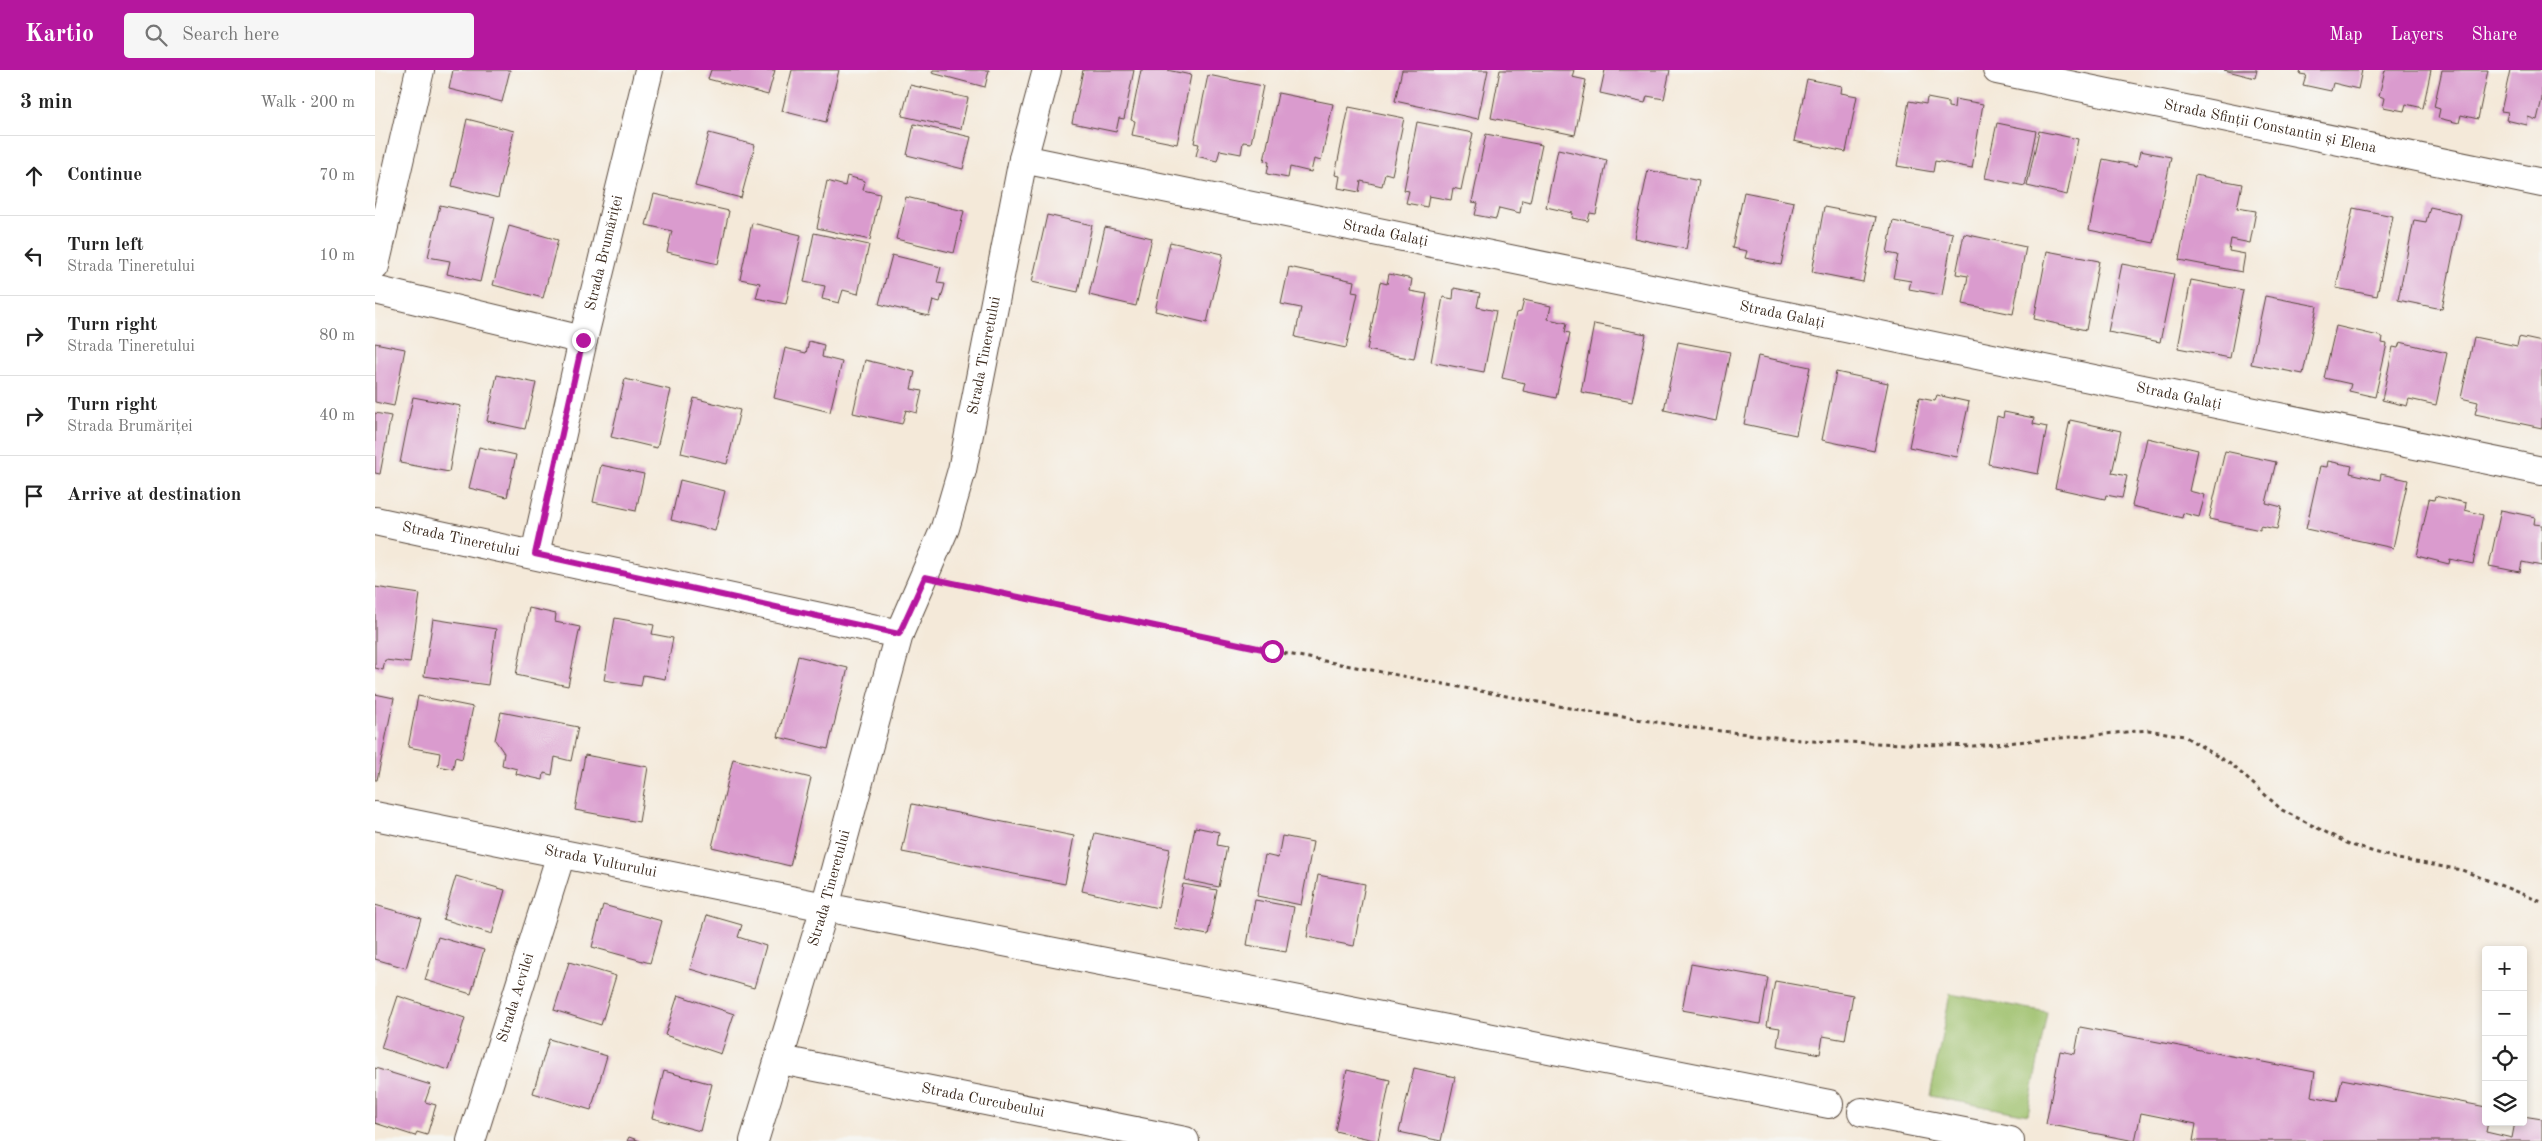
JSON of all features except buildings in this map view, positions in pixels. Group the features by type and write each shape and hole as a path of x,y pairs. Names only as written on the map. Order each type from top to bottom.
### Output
{"street":[{"path":"375,266 420,70"},
{"name":"Strada Brumăriței","path":"535,554 583,340 649,70"},
{"name":"Strada Tineretului","path":"754,1141 781,1060 825,907 899,634 945,528 962,470 1023,159 1047,70"},
{"name":"Strada Sfinții Constantin și Elena","path":"1997,70 2542,183"},
{"name":"Strada Galați","path":"1023,159 2542,471"},
{"path":"375,290 583,340"},
{"name":"Strada Tineretului","path":"375,521 899,634"},
{"name":"Strada Vulturului","path":"375,816 825,907 1829,1104"},
{"name":"Strada Acvilei","path":"471,1141 561,854"},
{"name":"Strada Curcubeului","path":"781,1060 1185,1141"},
{"path":"1862,1112 2010,1141"}],"path":[{"path":"925,577 1272,651 1580,710 1695,728 1809,742 1973,746 2148,730 2184,736 2232,765 2282,810 2351,845 2398,860 2462,870 2542,902"}],"green space":[{"path":"1950,994 2047,1012 2028,1115 1930,1096"}],"route":[{"path":"583,340 535,554 899,634 925,577 1272,651"}]}
